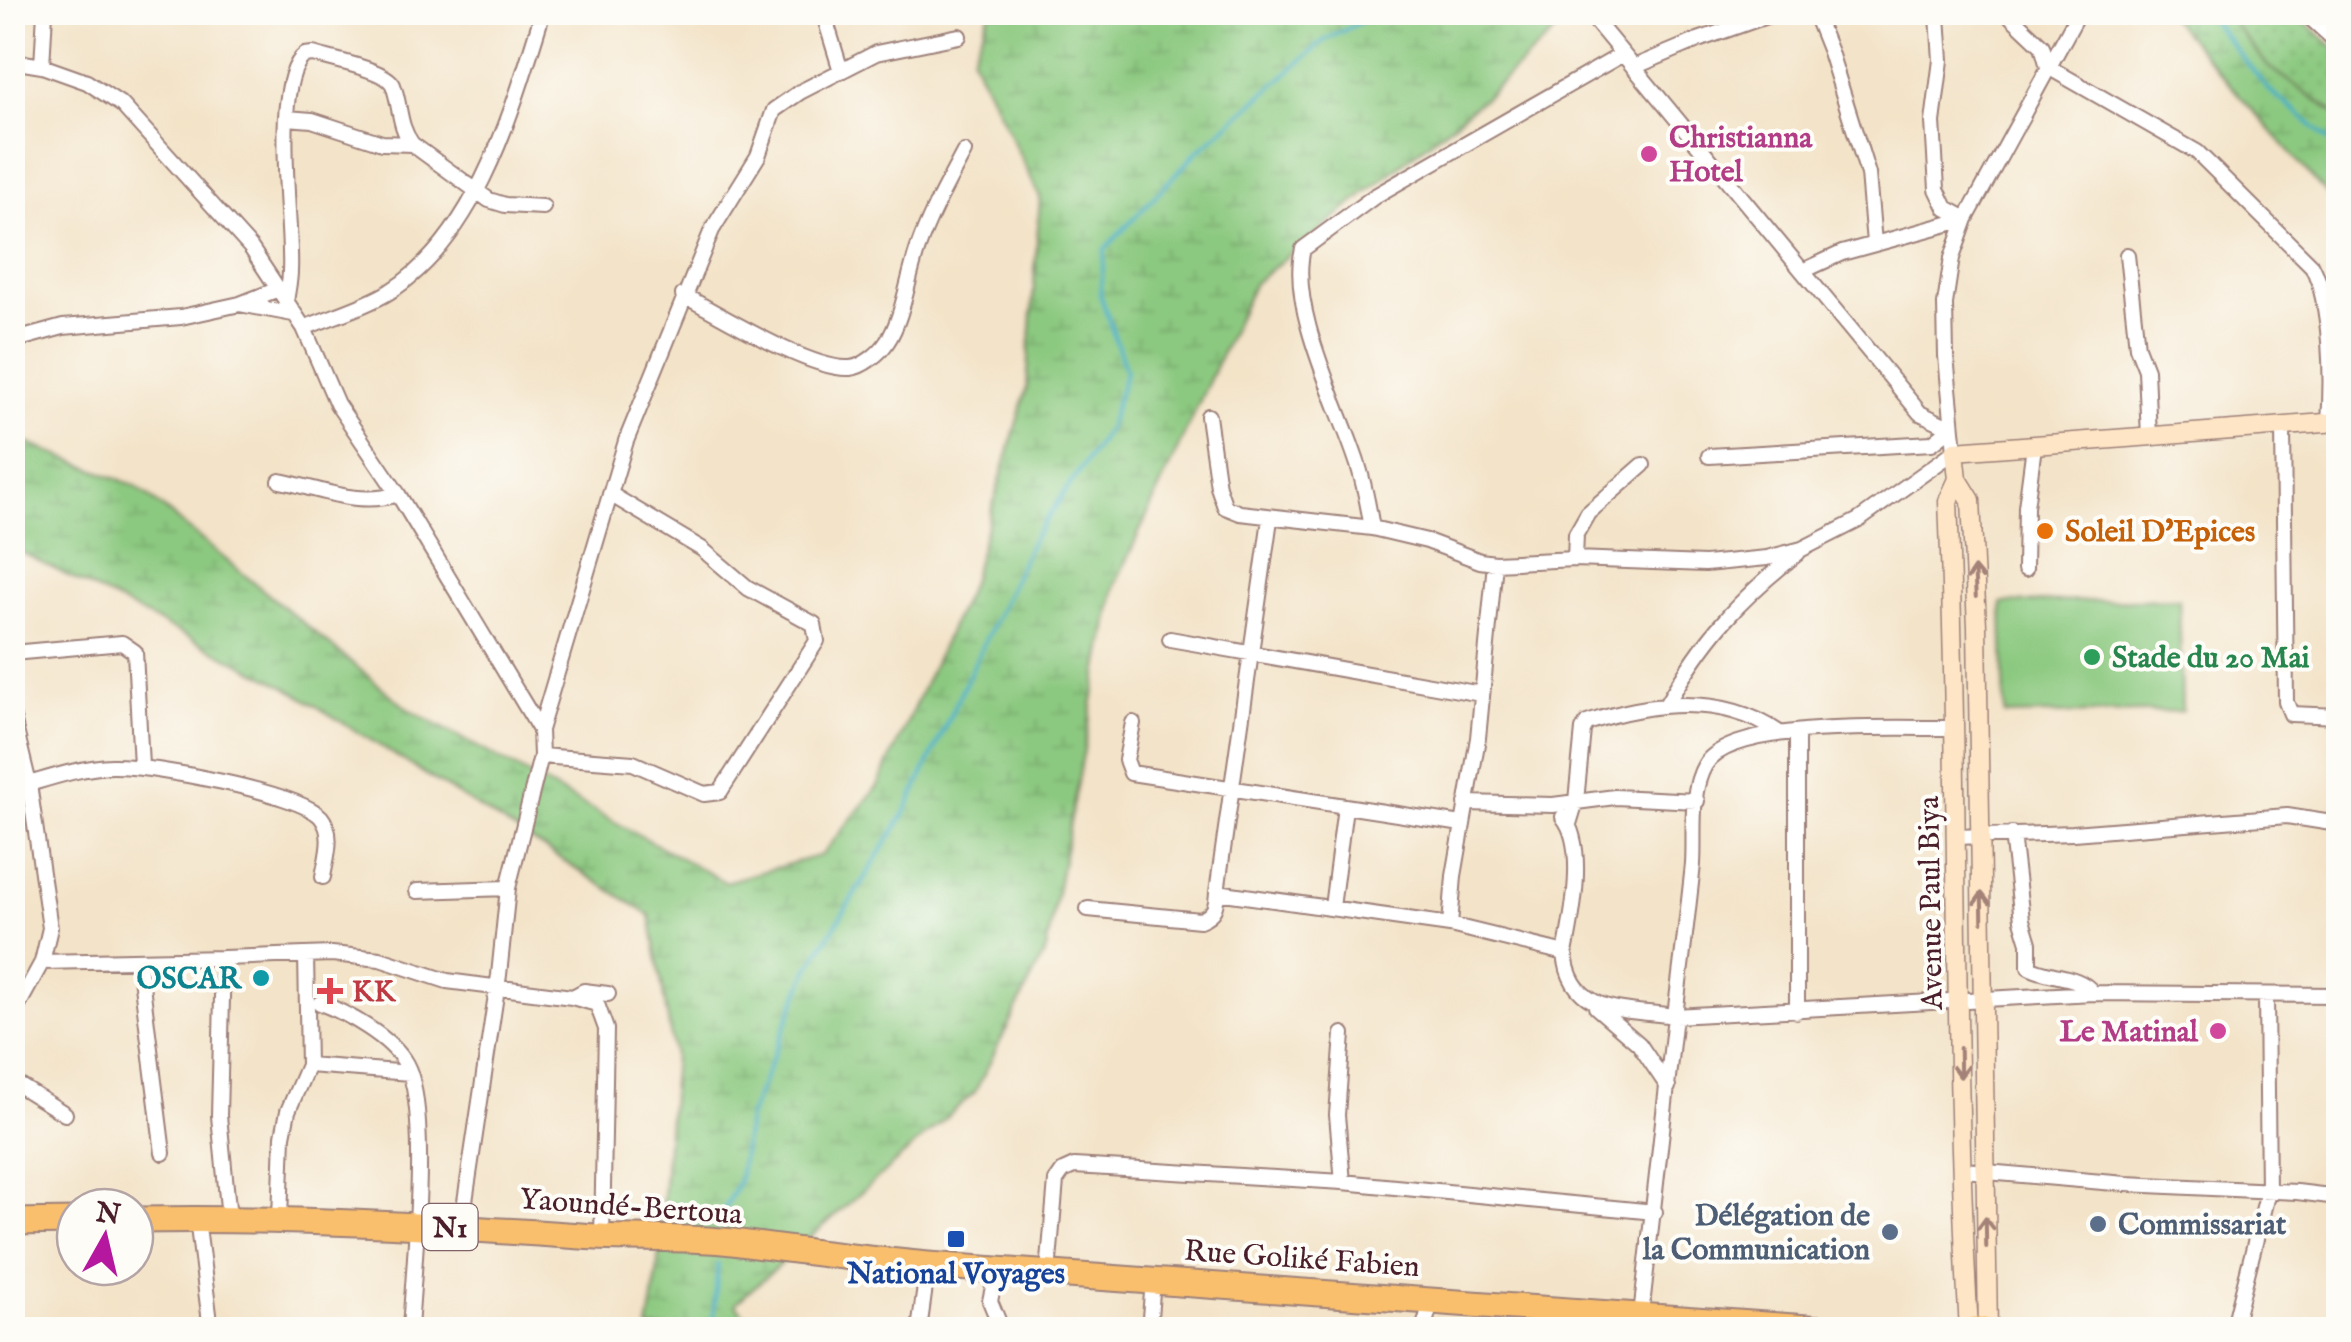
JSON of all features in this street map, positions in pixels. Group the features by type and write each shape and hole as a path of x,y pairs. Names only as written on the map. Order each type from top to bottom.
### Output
{"highway":[{"name":"Yaoundé-Bertoua","path":"155,1220 416,1224 602,1238 731,1242 764,1248"},
{"path":"12,1222 55,1221"},
{"name":"Rue Goliké Fabien","path":"764,1248 928,1265 1432,1299 1567,1320 1641,1315 1835,1330"}],"street":[{"path":"42,66 45,12"},
{"path":"304,328 362,306 400,284 450,235 475,192 514,104 543,12"},
{"path":"823,12 841,71"},
{"path":"1588,12 1920,413 1952,428"},
{"path":"1634,68 1778,12"},
{"path":"1814,12 1868,174 1874,243"},
{"path":"1934,12 1938,16 1941,60 1933,122 1936,189 1946,208 1966,219"},
{"path":"1666,705 1740,600 1802,550 1858,520 1955,451 2334,423 2323,306 2312,266 2197,152 2048,67 2042,46 2006,12"},
{"path":"1978,1330 1985,1171 1977,626 1971,500 1958,478 1945,304 1952,258 1966,219 2079,12"},
{"path":"2304,12 2338,43"},
{"path":"461,1228 508,888 541,756 540,730 626,441 683,295 712,230 758,156 774,110 800,92 890,49 959,36"},
{"path":"285,302 290,271 287,118 294,68 299,60 313,54 385,75 393,86 403,132 412,144 475,192 505,205 543,207"},
{"path":"1372,528 1358,464 1311,334 1298,282 1303,248 1375,196 1622,54"},
{"path":"12,61 42,66 87,82 122,105 251,248 304,328 338,404 398,494 540,730"},
{"path":"287,118 312,120 382,143 412,144"},
{"path":"683,295 799,354 834,366 858,366 886,344 894,330 906,282 934,204 964,152"},
{"path":"1803,271 1842,253 1966,219"},
{"path":"2127,255 2137,347 2146,370 2149,437"},
{"path":"12,341 63,327 182,316 240,304 285,302"},
{"path":"240,304 285,302"},
{"path":"1208,416 1218,487 1226,507 1240,514 1372,528 1495,563 1575,559 1704,564 1802,550"},
{"path":"2283,426 2286,702 2291,714 2338,716"},
{"path":"1709,456 1932,444 1952,428"},
{"path":"2025,569 2026,508 2034,446"},
{"path":"1575,559 1576,534 1588,512 1643,465"},
{"name":"Avenue Paul Biya","path":"1958,478 1948,500 1959,1000 1963,1170 1978,1330"},
{"path":"280,481 358,500 380,500 398,494"},
{"path":"541,756 633,763 704,794 720,792 816,640 814,624 748,588 702,548 610,494"},
{"path":"1088,909 1200,920 1216,908 1270,519"},
{"path":"1450,925 1462,824 1478,738 1495,563"},
{"path":"1170,639 1482,694"},
{"path":"12,653 122,643 130,646 135,652 141,766"},
{"path":"1668,1088 1639,1044 1576,986 1566,964 1576,879 1569,824 1576,801 1583,730 1587,723 1666,705 1712,705 1756,717 1778,732"},
{"path":"12,714 29,784 50,928 42,962 12,1016"},
{"path":"1133,724 1126,760 1131,773 1462,824"},
{"path":"1641,1315 1696,801 1705,764 1721,750 1778,732 1956,728"},
{"path":"1797,1011 1798,732"},
{"path":"29,784 81,769 141,766 303,805 320,816 326,827 329,841 323,877"},
{"path":"1466,803 1552,805 1615,797 1696,801"},
{"path":"1552,805 1569,824"},
{"path":"1332,906 1345,807"},
{"path":"1956,837 2287,816 2338,824"},
{"path":"2012,834 2022,920 2029,943 2029,967 2088,986 2093,994"},
{"path":"417,891 508,888"},
{"path":"1218,892 1450,925 1565,953"},
{"path":"42,962 306,955 380,960 447,982 572,997 597,1004 606,1028 602,1238"},
{"path":"280,1220 282,1136 288,1111 308,1066 306,955"},
{"path":"223,958 219,1116 229,1218"},
{"path":"139,961 163,1154"},
{"path":"572,997 584,991 608,994"},
{"path":"1594,1005 1675,1016 2093,994 2338,995"},
{"path":"2233,1330 2268,1191 2266,995"},
{"path":"320,1003 344,1012 376,1034 405,1061 415,1082 418,1178 410,1330"},
{"path":"1342,1182 1337,1115 1343,1034"},
{"path":"308,1066 410,1073"},
{"path":"12,1081 64,1114"},
{"path":"1048,1272 1056,1181 1062,1171 1074,1166 1342,1182 1655,1212"},
{"path":"1963,1170 2338,1197"},
{"path":"197,1219 210,1330"},
{"path":"918,1330 928,1265"},
{"path":"997,1269 990,1301 1002,1330"},
{"path":"1149,1330 1153,1280"},
{"path":"1423,1330 1432,1299"}],"green space":[{"path":"990,13 1575,13 1489,94 1254,283 1115,585 1046,950 975,1092 735,1304 757,1329 648,1329 657,1274 674,1056 650,915 286,687 17,550 12,513 12,437 136,486 408,709 725,882 822,855 878,786 970,585 1027,387 1040,197 972,57"},
{"path":"2167,13 2226,13 2269,66 2338,115 2338,207"},
{"path":"2225,13 2294,13 2338,50 2338,115 2268,66"},
{"name":"Stade du 20 Mai","path":"2179,599 2182,711 2005,715 2002,603"}],"waterway":[{"path":"720,1227 722,1214 739,1180 748,1118 809,968 905,813 1031,542 1108,429 1126,371 1100,294 1105,249 1198,151 1325,40 1380,12"},
{"path":"2205,12 2268,89 2338,147"},
{"path":"712,1330 718,1264"}],"place":[{"name":"Christianna Hotel","path":"1649,154"},
{"name":"Soleil D'Epices","path":"2045,531"},
{"name":"Stade du 20 Mai","path":"2092,657"},
{"name":"OSCAR","path":"261,978"},
{"name":"KK","path":"330,991"},
{"name":"Le Matinal","path":"2218,1031"},
{"name":"Commissariat","path":"2098,1224"},
{"name":"Délégation de la Communication","path":"1890,1232"},
{"name":"National Voyages","path":"956,1239"}]}
